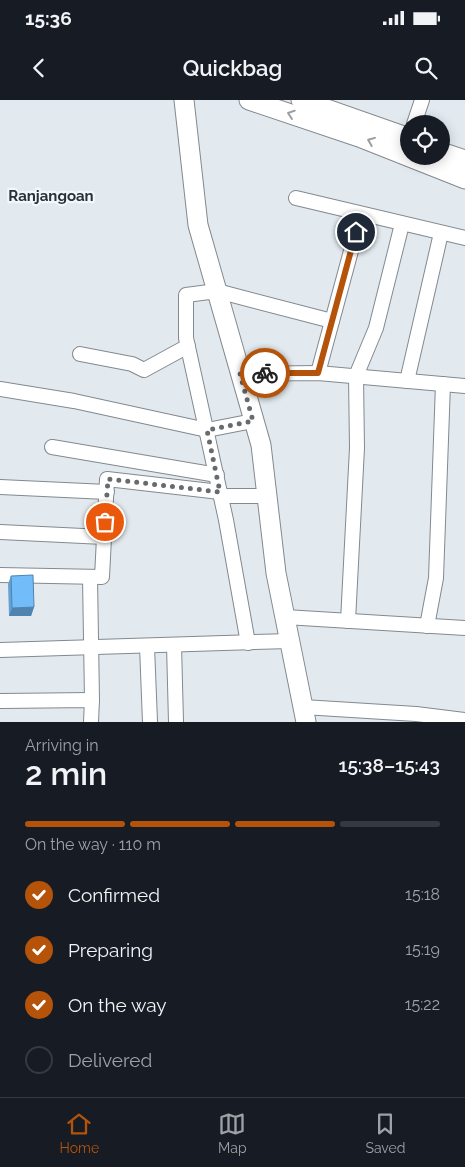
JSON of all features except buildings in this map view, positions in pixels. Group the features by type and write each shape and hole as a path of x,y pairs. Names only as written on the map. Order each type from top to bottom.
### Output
{"street":[{"path":"184,100 198,225 261,445 276,573 305,714 416,714 465,720"},
{"path":"301,100 400,141"},
{"path":"417,115 422,100"},
{"path":"254,101 330,112"},
{"path":"450,155 465,160"},
{"path":"442,165 465,179"},
{"path":"296,198 465,238"},
{"path":"318,373 361,214"},
{"path":"348,621 357,448 356,376 376,328 402,224"},
{"path":"407,381 441,233"},
{"path":"248,642 216,474 188,346 186,295 217,292 332,321"},
{"path":"80,354 132,364 144,370 188,346"},
{"path":"240,374 318,373 465,386"},
{"path":"427,626 436,578 443,384"},
{"path":"0,389 74,401 207,430 253,421"},
{"path":"52,447 216,474"},
{"path":"0,575 102,577 108,479 220,494 267,496"},
{"path":"0,487 107,492"},
{"path":"0,532 104,537"},
{"path":"90,577 91,722"},
{"path":"285,617 465,628"},
{"path":"0,650 90,649 290,641"},
{"path":"174,645 176,722"},
{"path":"147,646 150,722"},
{"path":"0,701 92,700"}],"way so far":[{"path":"105,522 108,479 220,492 207,430 253,421 240,374 265,373"}],"district":[{"name":"Ranjangoan","path":"51,196"}],"route":[{"path":"265,373 318,373 356,232"}]}
